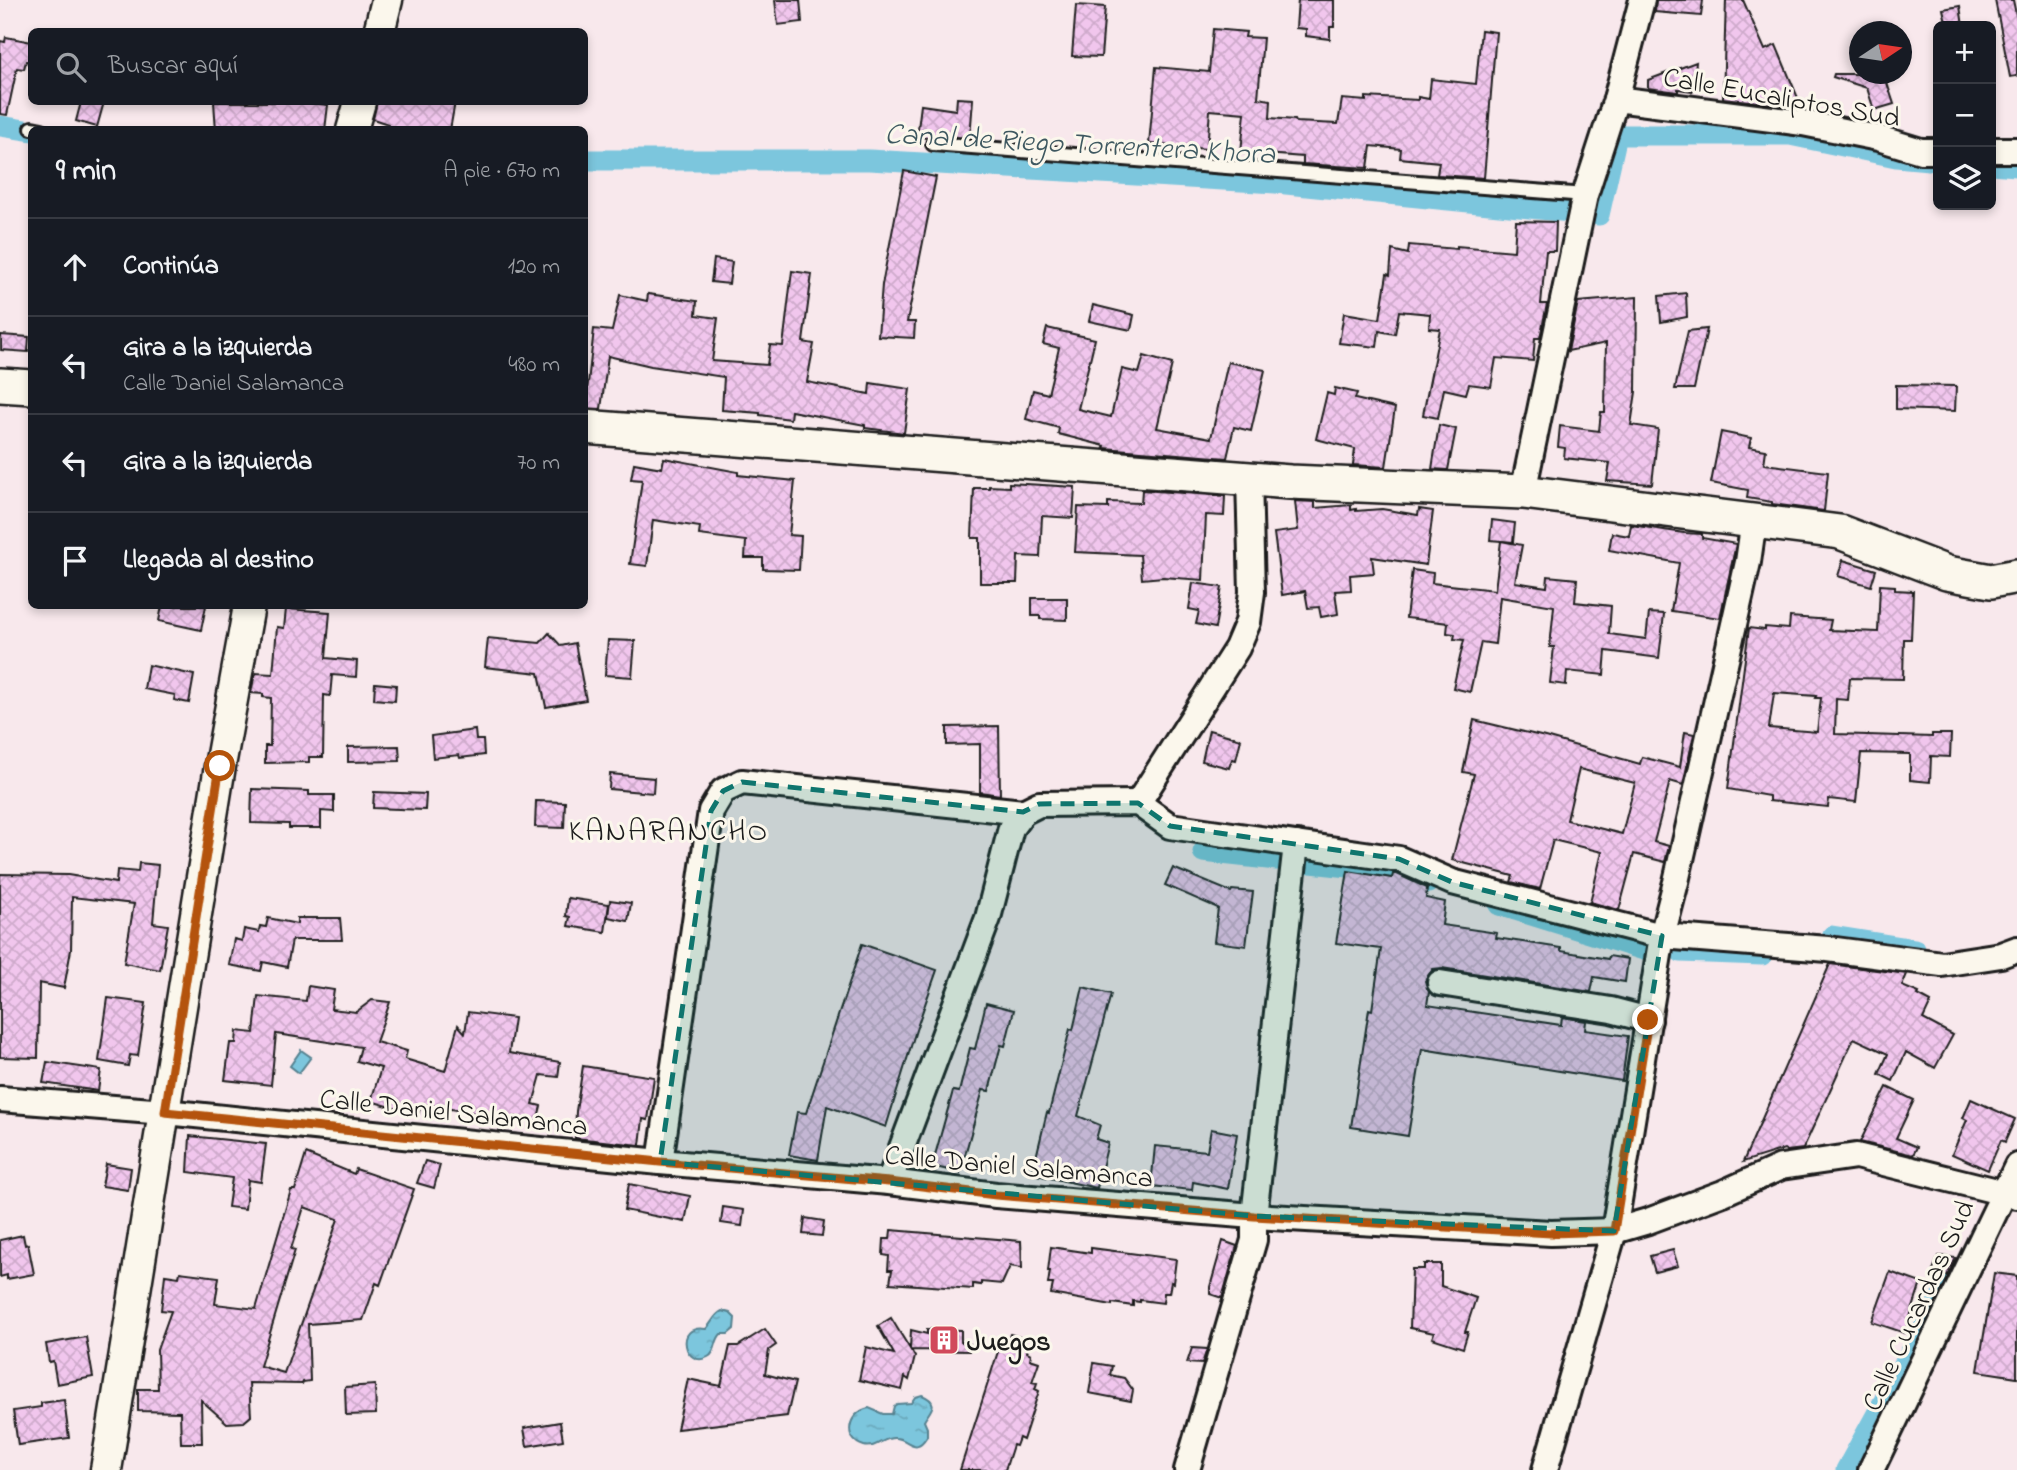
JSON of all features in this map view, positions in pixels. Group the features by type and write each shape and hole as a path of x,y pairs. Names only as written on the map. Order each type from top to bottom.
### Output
{"main road":[{"path":"0,385 28,387"},
{"path":"588,427 1290,482 1523,492 1840,532 1947,572 1991,581 2017,576"}],"street":[{"path":"380,28 387,0"},
{"path":"1523,492 1585,195 1616,99 1642,0"},
{"name":"Calle Eucaliptos Sud","path":"1616,99 1803,123 1878,138 1921,151 1933,151"},
{"path":"353,126 359,105"},
{"path":"1996,150 2017,150"},
{"path":"1138,803 1237,648 1248,622 1252,592 1249,478"},
{"path":"1545,1470 1614,1231 1662,936 1745,575 1754,520"},
{"path":"106,1470 220,766 248,609"},
{"path":"660,1162 711,811 723,791 742,782 1023,812"},
{"path":"889,1182 988,918 1011,828 1023,812 1039,804 1138,803 1170,826 1399,859 1452,882 1662,936 1828,949 1942,964 2001,955 2017,949"},
{"path":"1187,1470 1254,1240 1254,1216 1296,844"},
{"path":"1440,983 1611,1010 1648,1020"},
{"name":"Calle Daniel Salamanca","path":"0,1099 165,1112 660,1162 889,1182 996,1195 1254,1216 1551,1233 1614,1231 1648,1221 1781,1167 1856,1157 2010,1195"},
{"name":"Calle Cucardas Sud","path":"1871,1470 2010,1195 2017,1166"}],"lane":[{"path":"933,144 1585,195"}],"highlighted area":[{"path":"742,782 1023,812 1039,804 1138,803 1170,826 1399,859 1452,882 1662,936 1614,1231 1254,1216 660,1162 711,811 723,791"}],"water":[{"path":"301,1050 311,1057 299,1073 290,1066"},
{"path":"722,1311 735,1318 734,1329 728,1334 721,1334 708,1357 693,1357 686,1346 689,1333 696,1329 706,1329"},
{"path":"922,1395 933,1404 924,1421 927,1436 919,1445 895,1438 864,1446 853,1438 850,1432 852,1420 862,1411 869,1408 883,1414 892,1414 897,1404 911,1403 915,1397"}],"building":[{"path":"775,0 800,0 802,22 778,25"},
{"path":"1298,0 1334,0 1334,27 1330,27 1330,39 1306,36 1306,29 1296,28"},
{"path":"1656,0 1703,0 1701,16 1655,12"},
{"path":"1726,0 1743,0 1765,50 1776,45 1798,98 1789,102 1791,106 1723,98"},
{"path":"1995,0 2013,0 2017,19 2017,76 2010,77"},
{"path":"1076,5 1105,7 1101,57 1072,56"},
{"path":"1960,6 1962,21 1946,21 1943,9"},
{"path":"1213,29 1246,32 1245,37 1263,38 1258,98 1271,100 1270,118 1338,124 1342,99 1429,99 1431,79 1476,84 1481,30 1496,32 1484,178 1437,175 1439,162 1400,158 1401,149 1371,146 1368,168 1303,164 1303,157 1241,152 1245,113 1210,110 1207,149 1149,144 1156,67 1209,72"},
{"path":"6,37 28,41 28,61 24,69 17,68 7,115 0,114 0,41 5,42"},
{"path":"1696,62 1693,91 1648,88 1648,80"},
{"path":"1834,74 1849,74 1849,82 1833,77"},
{"path":"1855,84 1887,84 1894,104 1874,110 1867,88"},
{"path":"957,98 973,99 970,138 934,135 927,138 917,137 921,105 956,110"},
{"path":"80,105 103,105 97,126 76,121"},
{"path":"214,105 328,105 325,126 216,126"},
{"path":"376,105 454,105 451,126 388,126 373,119"},
{"path":"904,171 936,177 907,322 915,322 914,338 878,336 882,285"},
{"path":"1516,221 1556,222 1555,251 1546,251 1541,304 1547,304 1540,338 1535,338 1533,361 1496,358 1491,387 1469,384 1466,394 1444,389 1438,418 1423,415 1440,329 1429,328 1430,314 1399,311 1395,334 1379,331 1377,347 1339,343 1344,313 1380,319 1387,274 1390,275 1392,250 1408,254 1409,245 1514,251"},
{"path":"714,259 732,262 729,284 711,282"},
{"path":"792,271 812,274 803,342 814,344 807,382 869,394 870,383 910,389 904,433 865,428 865,425 791,411 790,419 722,410 724,377 651,366 608,356 601,409 588,408 594,329 612,331 620,295 647,301 648,294 697,301 696,315 718,318 712,361 767,365 770,345 783,346"},
{"path":"1686,293 1687,317 1661,322 1659,296"},
{"path":"1637,297 1636,392 1631,425 1658,429 1652,484 1607,481 1610,463 1564,458 1565,448 1558,447 1560,426 1599,431 1601,412 1605,412 1606,343 1568,351 1578,302"},
{"path":"1093,305 1134,315 1131,330 1089,321"},
{"path":"1047,328 1095,339 1078,409 1111,417 1122,369 1139,373 1144,356 1172,364 1157,428 1211,438 1228,362 1265,370 1251,431 1234,427 1227,458 1104,448 1105,446 1058,434 1059,428 1026,419 1033,390 1048,394 1059,348 1043,344"},
{"path":"1707,329 1694,389 1675,389 1688,331"},
{"path":"1,335 28,337 28,352 1,350"},
{"path":"1896,385 1956,386 1955,411 1896,409"},
{"path":"1335,388 1357,393 1355,399 1395,408 1386,467 1353,465 1355,449 1316,439 1327,393 1334,395"},
{"path":"1439,425 1456,429 1448,470 1432,469"},
{"path":"1721,432 1751,438 1749,447 1766,450 1764,464 1828,472 1824,511 1747,498 1748,490 1711,483"},
{"path":"664,458 738,472 738,475 795,481 789,535 801,536 799,570 763,569 763,558 745,558 746,541 699,535 700,527 653,520 647,566 630,564 642,480 631,479 634,463 662,468"},
{"path":"1009,483 1075,487 1073,518 1042,516 1040,557 1018,556 1017,583 980,583 980,538 972,538 974,488 1009,487"},
{"path":"1142,490 1225,496 1224,516 1206,515 1203,580 1163,577 1142,579 1140,555 1075,552 1078,507 1108,508 1108,502 1141,503"},
{"path":"1295,501 1315,502 1315,508 1351,505 1351,510 1356,511 1382,509 1418,515 1419,509 1433,511 1426,565 1372,557 1374,573 1350,575 1351,590 1335,591 1338,614 1321,617 1319,607 1308,608 1305,591 1282,595 1274,533 1298,530"},
{"path":"1492,520 1515,523 1513,542 1490,540"},
{"path":"1631,525 1702,534 1702,538 1736,544 1720,618 1671,611 1679,563 1609,550 1612,533 1629,536"},
{"path":"1501,541 1522,545 1515,582 1547,587 1548,576 1577,579 1575,602 1611,606 1609,634 1646,639 1649,613 1664,614 1659,658 1606,651 1604,675 1567,671 1566,685 1550,683 1554,647 1550,647 1554,606 1500,597 1495,644 1481,642 1470,692 1453,688 1464,640 1454,639 1455,634 1447,633 1448,623 1406,618 1412,570 1433,573 1432,583 1495,590"},
{"path":"1843,560 1876,570 1871,586 1838,576"},
{"path":"1193,583 1222,587 1215,628 1196,624 1199,611 1189,609"},
{"path":"1880,585 1895,586 1895,590 1913,591 1911,639 1904,639 1903,679 1850,678 1848,700 1836,699 1835,734 1932,737 1932,734 1951,734 1950,757 1931,756 1930,782 1910,780 1910,754 1861,753 1856,802 1829,799 1828,807 1769,801 1769,796 1728,789 1749,628 1789,629 1790,617 1831,620 1829,630 1878,632","holes":["1774,693 1816,696 1815,698 1821,698 1817,732 1769,728"]},
{"path":"1032,598 1067,598 1067,620 1032,616"},
{"path":"161,609 205,609 201,630 159,621"},
{"path":"286,609 330,612 326,658 357,661 356,677 332,675 330,696 324,695 323,757 309,757 309,762 265,763 265,746 270,746 271,698 251,693 255,673 273,674 277,627 284,628"},
{"path":"549,633 561,646 575,643 586,700 546,707 539,673 485,667 488,638 540,643"},
{"path":"608,640 635,641 632,677 605,675"},
{"path":"148,665 194,675 189,703 174,700 175,695 144,689"},
{"path":"375,683 396,685 395,701 374,699"},
{"path":"1474,720 1640,764 1642,757 1680,767 1685,732 1694,734 1683,785 1670,781 1654,842 1669,846 1665,862 1634,854 1619,910 1590,902 1602,852 1553,840 1540,889 1511,882 1513,876 1452,860 1474,774 1463,772","holes":["1579,769 1635,783 1622,834 1567,820"]},
{"path":"999,726 1000,795 980,792 980,744 947,745 947,727"},
{"path":"475,730 476,740 483,740 484,755 433,758 431,736"},
{"path":"1209,730 1241,739 1236,760 1232,759 1229,768 1202,761"},
{"path":"399,746 400,761 348,762 348,747"},
{"path":"610,774 654,778 653,793 609,789"},
{"path":"252,789 309,791 309,795 334,795 334,812 321,811 321,828 289,828 289,824 251,823"},
{"path":"374,792 426,794 425,810 373,808"},
{"path":"536,801 565,802 564,828 535,827"},
{"path":"139,863 158,865 153,923 168,925 160,970 124,963 134,904 72,897 71,950 64,988 39,983 38,1058 0,1057 0,874 68,875 116,883 117,870 138,872"},
{"path":"1173,868 1231,892 1253,892 1246,946 1214,942 1218,908 1165,885"},
{"path":"1348,871 1392,878 1393,874 1397,874 1427,888 1426,898 1445,902 1442,925 1497,933 1496,938 1561,948 1561,951 1608,959 1609,956 1628,959 1625,982 1594,977 1591,992 1442,968 1433,969 1425,981 1429,992 1427,1005 1561,1025 1562,1017 1586,1021 1585,1030 1628,1036 1622,1081 1422,1049 1408,1136 1351,1127 1381,949 1336,943"},
{"path":"568,898 609,904 605,932 568,926"},
{"path":"610,900 631,903 628,921 608,917"},
{"path":"268,918 297,924 297,918 340,918 342,940 292,940 287,967 263,962 261,971 229,965 234,939 242,941 244,929 259,932 260,926 266,927"},
{"path":"862,944 937,970 886,1127 827,1106 818,1160 789,1155 797,1112 806,1113"},
{"path":"1830,964 1907,974 1902,986 1931,1002 1923,1019 1953,1035 1935,1068 1906,1052 1893,1081 1879,1074 1888,1054 1854,1038 1803,1149 1784,1149 1743,1162"},
{"path":"308,986 334,990 331,1009 356,1012 372,1000 390,1002 376,1042 407,1051 405,1059 445,1071 458,1025 465,1033 468,1012 514,1018 509,1053 560,1062 558,1077 541,1075 533,1104 541,1106 537,1122 421,1104 418,1115 371,1101 381,1068 357,1061 361,1047 276,1034 271,1085 225,1080 230,1043 236,1043 237,1031 254,1033 258,996 306,1001"},
{"path":"1083,987 1111,994 1078,1116 1100,1125 1096,1139 1108,1143 1097,1188 1032,1174"},
{"path":"108,998 146,1003 138,1056 130,1055 128,1066 99,1061"},
{"path":"986,1003 1014,1010 989,1091 983,1090 960,1173 932,1166 953,1091 959,1092 970,1048 975,1049"},
{"path":"47,1062 101,1070 98,1091 43,1083"},
{"path":"583,1066 654,1077 648,1120 643,1119 640,1145 575,1138"},
{"path":"1887,1087 1914,1100 1896,1138 1917,1147 1913,1155 1860,1142"},
{"path":"1971,1099 2015,1119 2005,1142 2001,1140 1988,1170 1952,1154 1967,1120 1963,1118"},
{"path":"1211,1129 1237,1134 1228,1189 1193,1182 1192,1190 1151,1186 1155,1146 1207,1151"},
{"path":"190,1136 266,1144 261,1182 248,1180 245,1209 228,1207 232,1178 188,1172"},
{"path":"306,1154 354,1174 356,1169 414,1189 380,1285 376,1283 363,1320 308,1324 310,1381 302,1384 249,1383 251,1416 244,1422 227,1423 201,1400 202,1443 181,1443 180,1412 138,1411 138,1389 158,1389 157,1350 171,1311 161,1310 165,1275 179,1277 180,1272 219,1277 215,1304 256,1309 291,1190 295,1190","holes":["304,1207 338,1219 284,1373 260,1366 295,1250 291,1249"]},
{"path":"425,1161 440,1165 434,1188 417,1183"},
{"path":"106,1164 131,1168 128,1190 102,1186"},
{"path":"629,1184 690,1196 685,1222 624,1210"},
{"path":"723,1207 744,1210 742,1226 721,1223"},
{"path":"805,1218 824,1221 822,1236 803,1234"},
{"path":"891,1230 1021,1241 1022,1268 1010,1266 1002,1284 981,1282 981,1285 973,1284 973,1289 890,1283 892,1270 888,1270 889,1256 883,1255 884,1239 890,1239"},
{"path":"23,1235 25,1245 28,1244 34,1274 7,1279 7,1275 0,1277 0,1240"},
{"path":"1223,1241 1237,1246 1222,1298 1210,1294 1210,1287"},
{"path":"1051,1247 1091,1253 1091,1248 1176,1259 1173,1283 1171,1282 1169,1293 1164,1293 1163,1303 1140,1300 1133,1301 1133,1306 1051,1294 1053,1284 1048,1284 1048,1271"},
{"path":"1673,1250 1678,1266 1655,1272 1650,1256"},
{"path":"1939,1256 1956,1258 1947,1276 1933,1270"},
{"path":"1424,1264 1441,1264 1441,1286 1476,1298 1463,1348 1432,1338 1434,1333 1410,1328 1412,1269 1424,1269"},
{"path":"1890,1272 1921,1283 1905,1333 1872,1322"},
{"path":"1994,1273 2017,1276 2017,1377 1978,1371"},
{"path":"891,1318 910,1349 911,1330 927,1334 927,1329 961,1330 961,1342 970,1344 969,1351 911,1350 915,1357 909,1380 905,1377 902,1390 859,1380 866,1347 894,1354 878,1326"},
{"path":"765,1329 776,1345 769,1350 765,1374 795,1382 787,1416 677,1429 688,1379 721,1386 730,1346 738,1346"},
{"path":"1010,1334 1025,1339 1023,1346 1028,1346 1030,1359 1039,1362 1032,1382 1037,1383 1035,1389 1039,1391 1023,1440 1019,1438 1016,1446 1013,1445 1005,1470 960,1470 1002,1339 1008,1341"},
{"path":"86,1337 93,1377 57,1384 53,1361 49,1362 46,1344"},
{"path":"1192,1348 1207,1349 1202,1364 1187,1363"},
{"path":"1094,1363 1112,1366 1110,1375 1124,1378 1133,1390 1131,1401 1089,1393"},
{"path":"375,1385 376,1414 346,1415 345,1387"},
{"path":"64,1400 69,1438 18,1445 13,1411"},
{"path":"560,1422 563,1440 527,1446 524,1428"}],"waterway":[{"name":"Canal de Riego Torrentera Khora","path":"0,126 28,130"},
{"name":"Canal de Riego Torrentera Khora","path":"1587,214 1599,215 1617,135 1790,135 1896,157 1929,160"},
{"name":"Canal de Riego Torrentera Khora","path":"588,160 869,160 1276,183 1571,212"},
{"name":"Canal de Riego Torrentera Khora","path":"1996,164 2017,166"},
{"name":"Canal de Riego Torrentera Khora","path":"1203,852 1277,860"},
{"name":"Canal de Riego Torrentera Khora","path":"1311,863 1396,872 1428,883"},
{"name":"Canal de Riego Torrentera Khora","path":"1499,905 1651,951"},
{"name":"Canal de Riego Torrentera Khora","path":"1832,936 1915,949"},
{"name":"Canal de Riego Torrentera Khora","path":"1681,952 1762,955"},
{"name":"Canal de Riego Torrentera Khora","path":"1846,1470 1953,1275"}],"place":[{"name":"Juegos","path":"944,1340"}],"district":[{"name":"KANARANCHO","path":"669,830"}],"route":[{"path":"220,766 165,1112 660,1162 889,1182 996,1195 1254,1216 1551,1233 1614,1231 1648,1020"}]}
